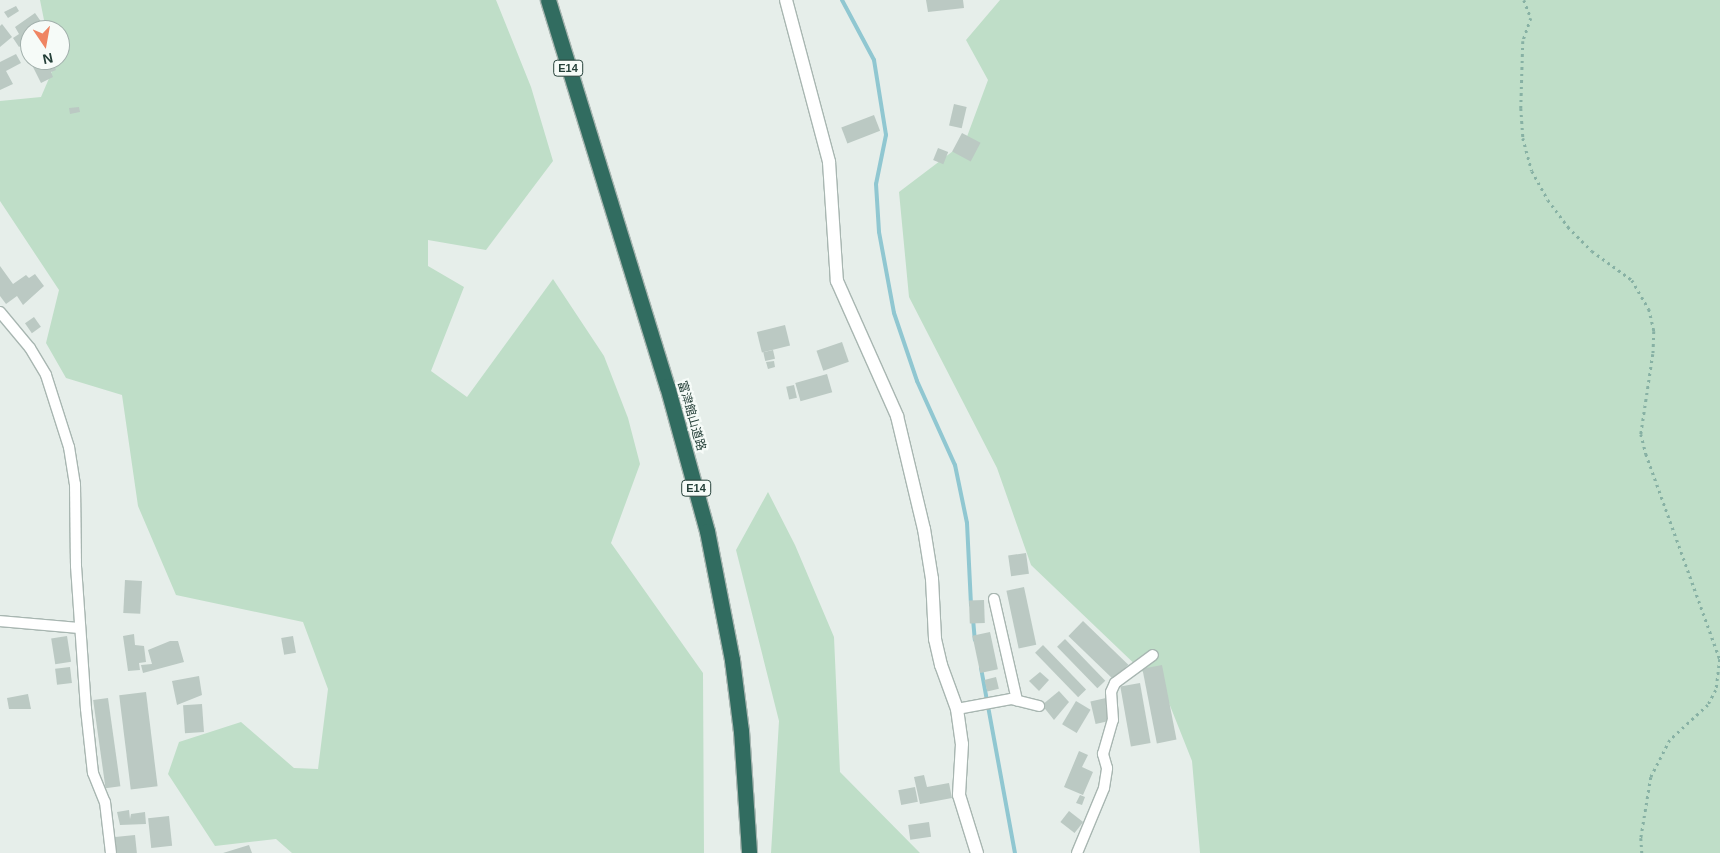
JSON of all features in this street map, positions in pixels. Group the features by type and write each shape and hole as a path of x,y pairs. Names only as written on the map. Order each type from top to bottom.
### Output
{"highway":[{"name":"富津館山道路","path":"548,0 667,386 707,531 734,669 743,748 749,853"}],"street":[{"path":"786,0 830,162 837,281 897,416 904,440 927,546 935,639 940,665 957,709 962,744 959,795 977,853"},
{"path":"0,312 30,348 46,375 69,447 75,484 80,628 93,773 105,802 111,853"},
{"path":"994,599 1017,700"},
{"path":"0,621 80,628"},
{"path":"1077,853 1104,788 1107,768 1103,754 1114,720 1111,692 1114,683 1153,656"},
{"path":"957,709 1017,700 1039,706"}],"path":[{"path":"1524,0 1531,18 1524,41 1521,108 1523,138 1532,171 1548,200 1568,227 1592,251 1632,280 1649,309 1653,346 1641,434 1649,463 1702,604 1720,659 1716,690 1708,705 1670,740 1651,777 1641,838 1642,853"}],"green space":[{"path":"40,0 496,0 531,87 553,161 486,250 428,240 428,266 464,287 431,371 467,397 553,279 604,356 628,418 640,464 611,543 703,673 704,853 292,853 276,839 215,846 168,774 179,742 241,722 294,768 318,769 328,689 303,622 176,595 138,506 122,395 66,378 46,343 59,290 0,201 0,101 41,97 53,70 70,70 70,20 44,20"},
{"path":"1000,0 1720,0 1720,853 1200,853 1192,761 1165,693 1031,565 997,468 909,297 899,192 965,142 988,80 966,40"},
{"path":"768,492 795,545 834,637 840,772 920,853 771,853 779,721 736,550"}],"building":[{"path":"926,0 963,0 964,8 928,12"},
{"path":"16,6 19,11 8,18 4,12"},
{"path":"35,13 40,20 25,20"},
{"path":"2,24 12,37 0,47 0,26"},
{"path":"20,24 19,47 13,38 19,34 15,27"},
{"path":"16,54 20,61 20,64 6,71 13,84 0,90 0,62"},
{"path":"34,70 56,70 51,72 53,77 41,83"},
{"path":"954,104 967,107 962,128 949,125"},
{"path":"79,107 80,112 70,114 69,108"},
{"path":"874,115 880,131 847,143 841,128"},
{"path":"962,133 981,143 971,161 952,152"},
{"path":"938,148 948,152 943,164 933,160"},
{"path":"0,266 13,284 26,275 29,278 35,274 44,286 23,305 17,296 6,304 0,296"},
{"path":"34,317 41,327 32,333 25,323"},
{"path":"785,325 790,345 762,352 757,332"},
{"path":"842,342 849,362 823,371 816,351"},
{"path":"773,350 775,359 765,361 763,352"},
{"path":"774,361 775,367 768,369 766,362"},
{"path":"827,374 832,392 801,401 795,383"},
{"path":"794,385 797,398 789,399 786,387"},
{"path":"1026,553 1029,574 1011,576 1008,556"},
{"path":"125,580 142,581 140,614 123,613"},
{"path":"1024,587 1036,645 1019,648 1006,591"},
{"path":"984,600 985,623 970,624 969,601"},
{"path":"1083,621 1128,665 1114,680 1068,636"},
{"path":"990,632 998,669 980,673 972,636"},
{"path":"134,634 135,645 144,646 146,662 139,663 140,670 128,671 123,636"},
{"path":"67,636 71,662 55,664 51,639"},
{"path":"293,636 296,653 284,655 281,638"},
{"path":"1065,639 1105,681 1097,688 1057,647"},
{"path":"170,641 178,641 184,662 143,673 141,665 152,664 148,650"},
{"path":"1043,645 1086,690 1078,697 1035,653"},
{"path":"1162,665 1177,740 1157,743 1142,669"},
{"path":"70,667 72,683 57,685 55,669"},
{"path":"1040,672 1049,680 1039,691 1029,681"},
{"path":"199,676 202,695 177,705 172,681"},
{"path":"996,677 999,689 987,692 984,680"},
{"path":"1140,683 1151,743 1131,747 1120,686"},
{"path":"1059,691 1069,702 1054,720 1042,705"},
{"path":"146,692 158,786 131,790 119,695"},
{"path":"28,694 31,709 9,709 7,698"},
{"path":"108,698 120,786 106,788 93,700"},
{"path":"1106,698 1111,720 1096,724 1090,702"},
{"path":"1076,701 1091,710 1077,733 1062,724"},
{"path":"202,704 204,732 185,733 183,705"},
{"path":"1079,751 1088,755 1082,767 1093,772 1083,795 1064,787"},
{"path":"924,775 927,787 949,783 952,798 920,804 914,777"},
{"path":"915,787 918,802 901,805 898,790"},
{"path":"1080,795 1085,797 1082,805 1076,803"},
{"path":"129,810 130,819 131,814 145,812 146,824 120,825 117,812"},
{"path":"1069,811 1083,822 1075,833 1060,822"},
{"path":"169,816 172,846 151,848 148,818"},
{"path":"929,822 931,837 910,840 908,825"},
{"path":"135,835 137,853 117,853 115,837"},
{"path":"249,845 252,853 223,853"}],"waterway":[{"path":"842,0 874,60 886,135 876,184 879,232 894,313 917,381 955,465 967,523 971,605"},
{"path":"973,619 975,640"},
{"path":"981,668 1015,853"}]}
